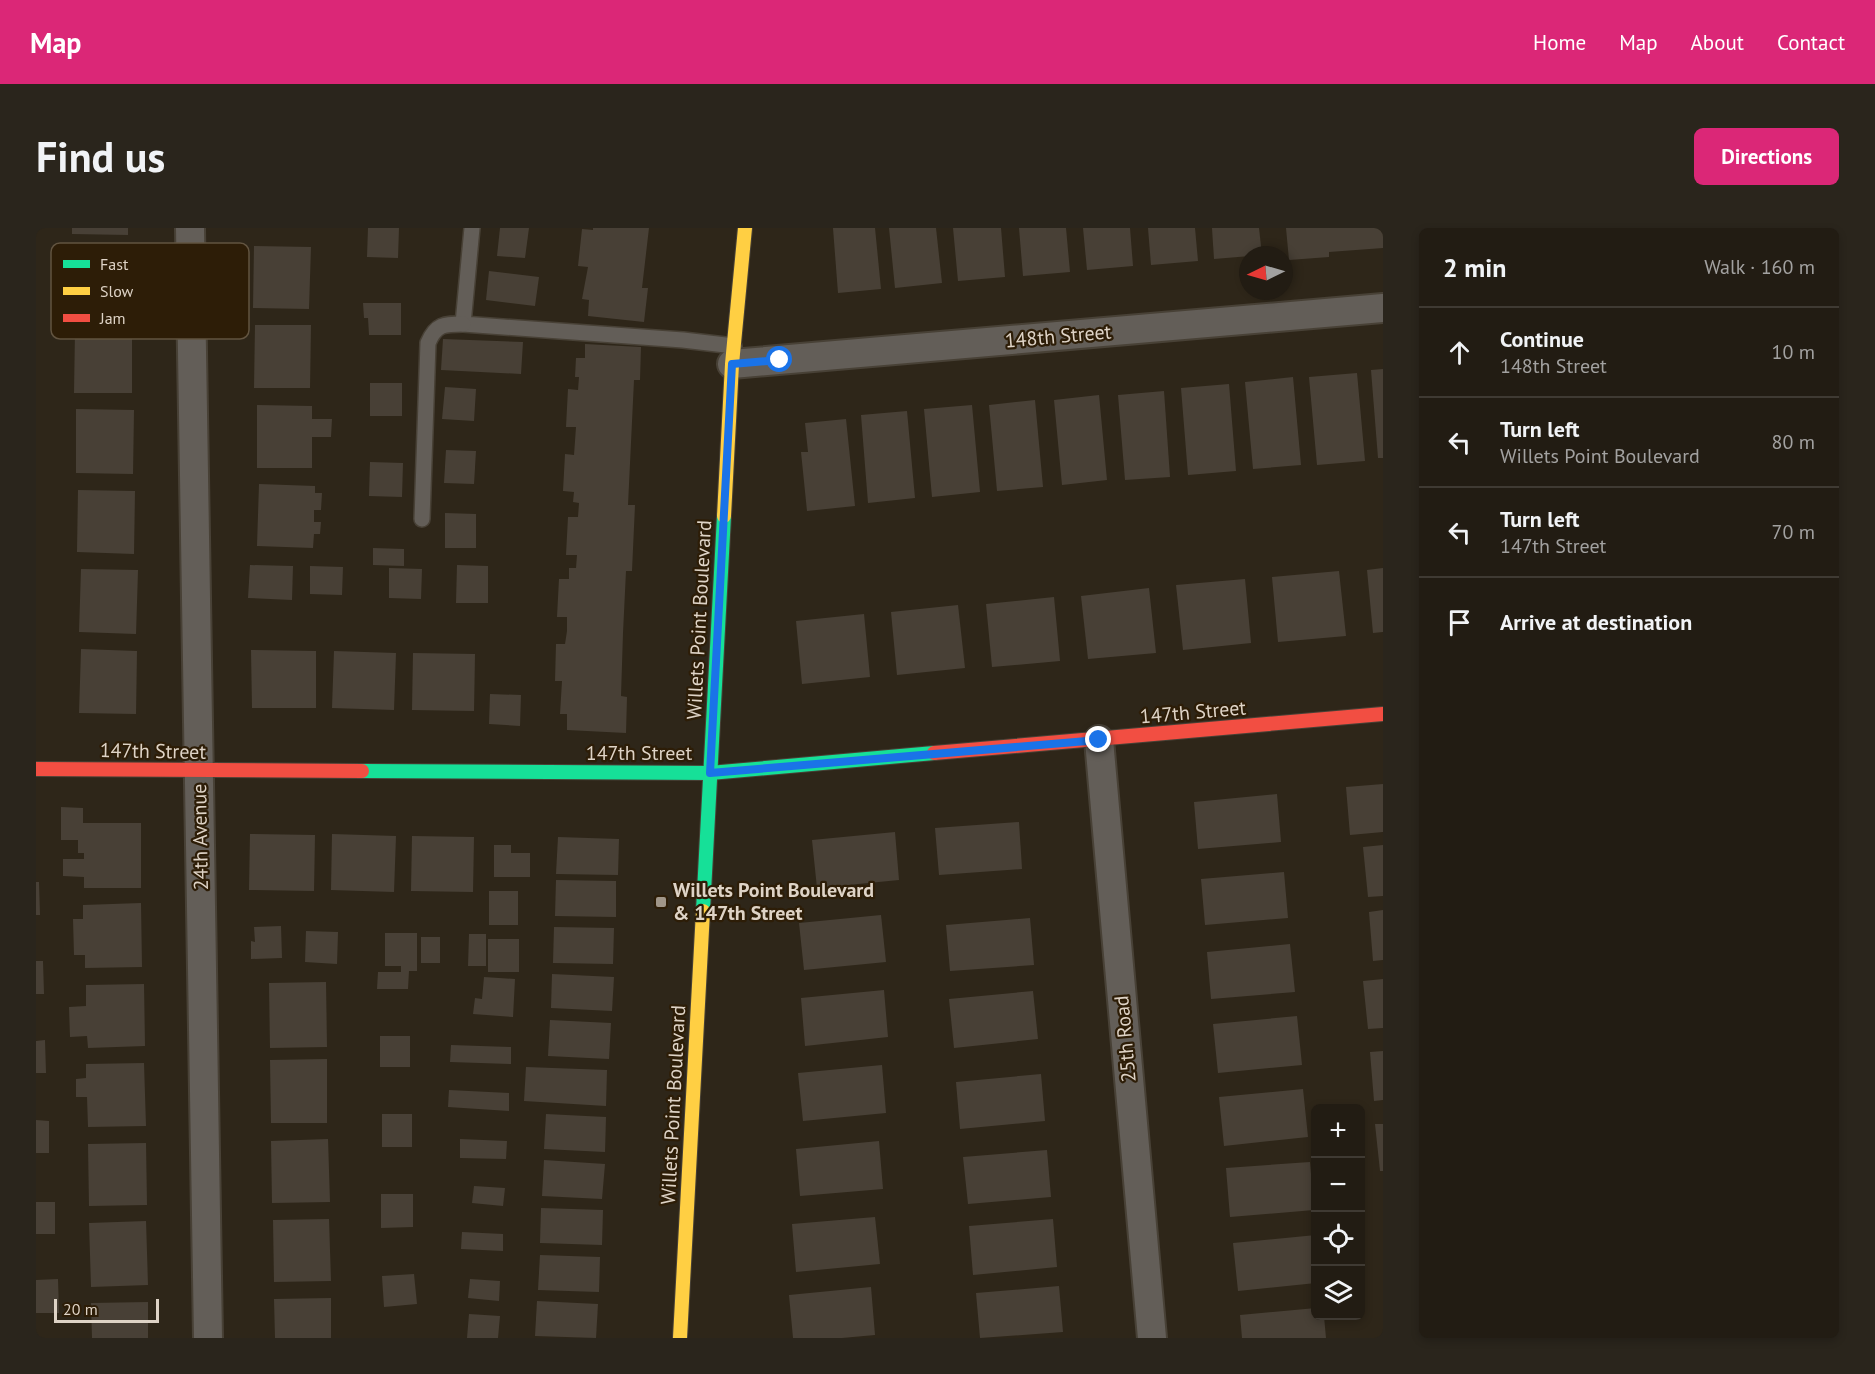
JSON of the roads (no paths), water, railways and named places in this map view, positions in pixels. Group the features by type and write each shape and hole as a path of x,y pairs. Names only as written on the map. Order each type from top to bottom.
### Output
{"street":[{"name":"24th Avenue","path":"190,228 190,243"},
{"name":"Willets Point Boulevard","path":"680,1338 733,355 745,228"},
{"name":"148th Street","path":"733,355 1383,308"},
{"name":"24th Avenue","path":"192,339 208,1338"},
{"name":"147th Street","path":"36,769 710,773 1383,714"},
{"name":"25th Road","path":"1099,740 1152,1338"}],"lane":[{"path":"463,324 472,228"},
{"path":"422,519 428,343 432,333 443,324 683,340 733,355"}],"place":[{"name":"Willets Point Boulevard & 147th Street","path":"661,902"}]}
